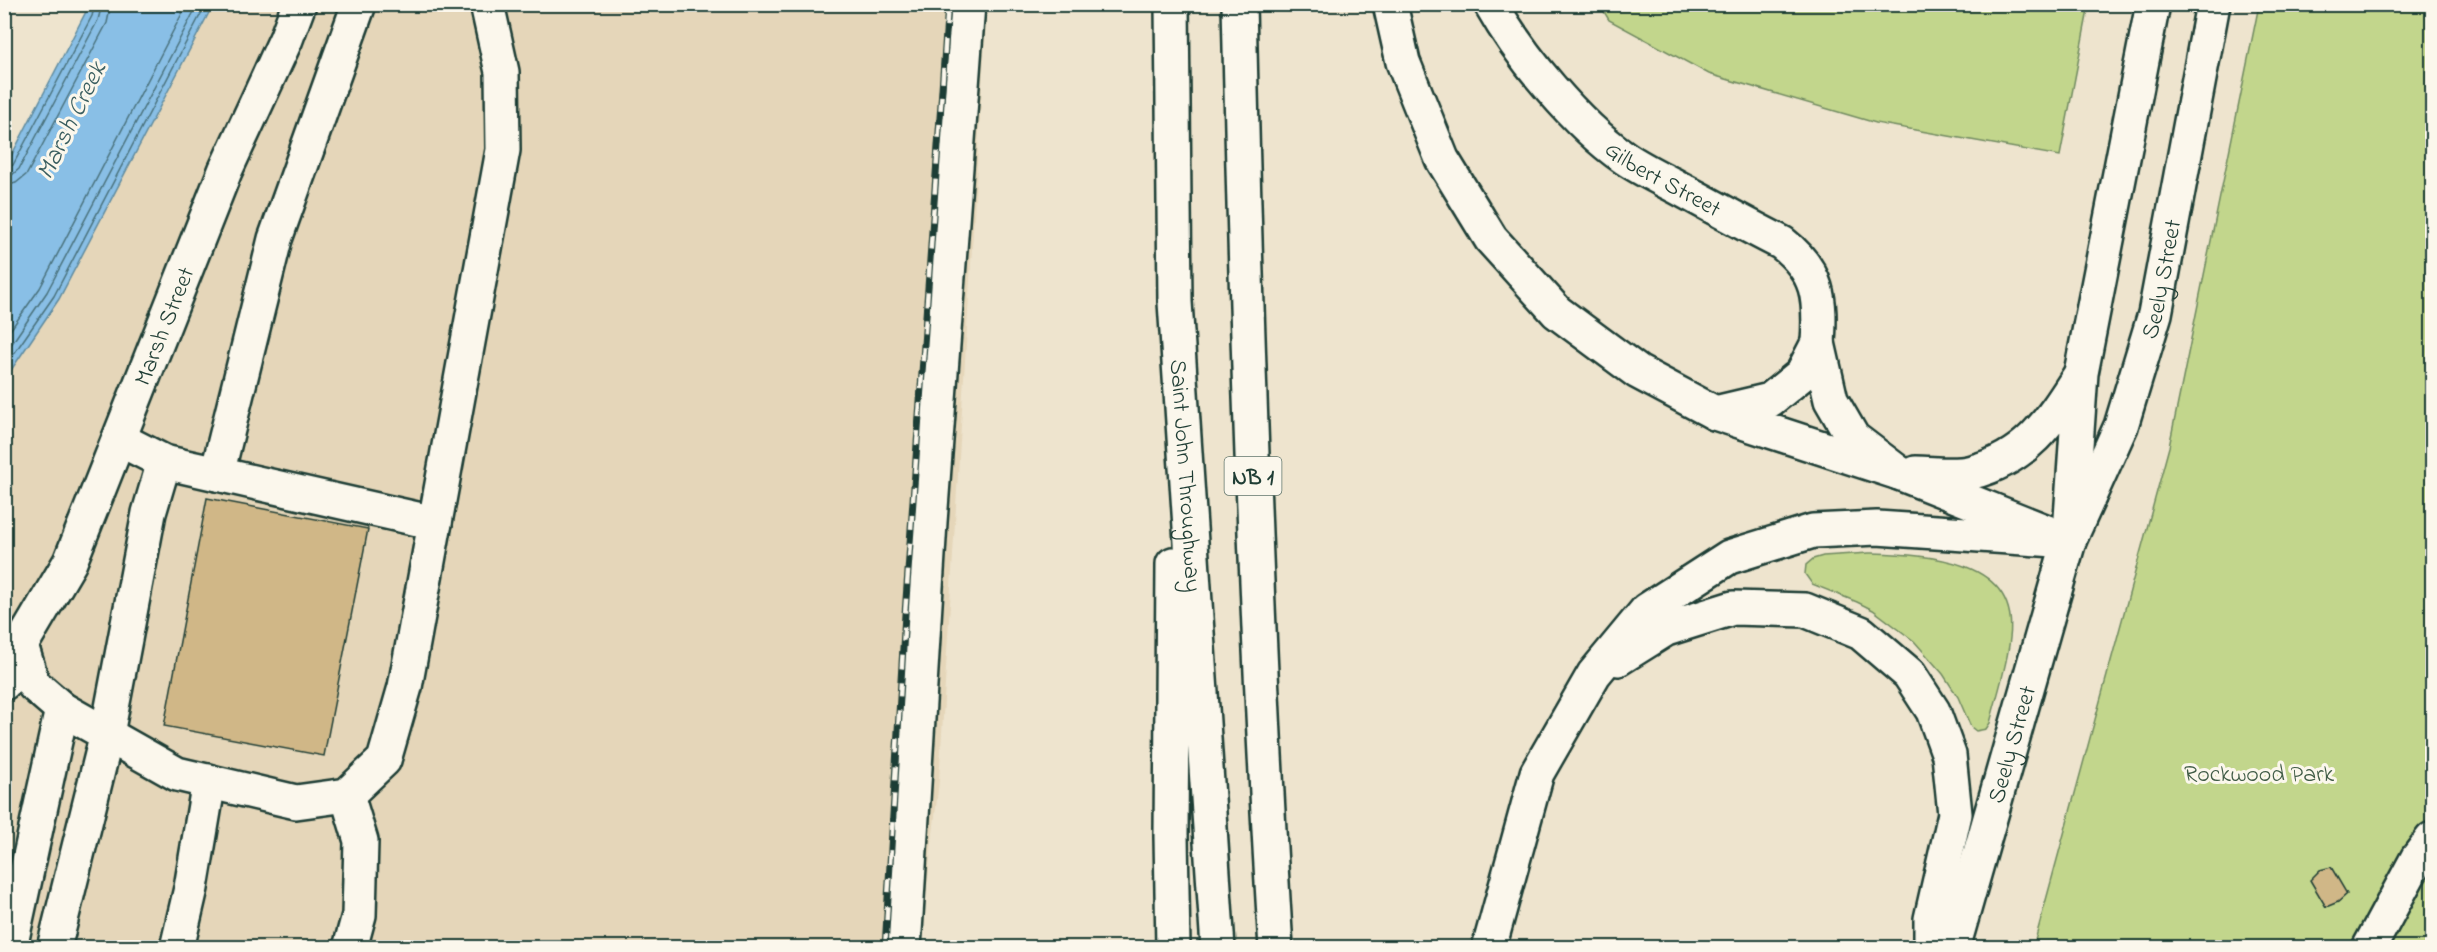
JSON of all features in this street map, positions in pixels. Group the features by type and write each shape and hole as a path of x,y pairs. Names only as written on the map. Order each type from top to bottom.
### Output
{"main road":[{"name":"Marsh Street","path":"4,683 13,650 70,562 225,171 286,39 299,4"},
{"path":"217,474 275,239 359,4"},
{"path":"13,650 33,684 62,709 177,774 296,802 347,795 384,760 405,687 503,150 502,72 488,4"},
{"path":"904,948 930,522 968,4"},
{"name":"Saint John Throughway","path":"1172,4 1175,302 1218,948"},
{"name":"NB 1","path":"1239,4 1246,313 1276,948"},
{"path":"1390,4 1403,62 1442,159 1491,239 1557,312 1638,372 1715,414 1899,473 2069,541"},
{"name":"Gilbert Street","path":"1491,4 1504,28 1561,98 1602,139 1626,159 1782,243 1799,256 1811,274 1818,295 1820,313 1818,343"},
{"name":"Seely Street","path":"2069,541 2081,373 2153,4"},
{"name":"Seely Street","path":"1953,948 2069,541 2121,426 2155,314 2213,4"},
{"path":"1173,948 1171,836 1175,302"},
{"path":"1715,414 1770,400 1802,374 1818,343"},
{"path":"1818,343 1831,400 1853,438 1899,473 1971,473 2016,455 2050,422 2081,373"},
{"path":"119,439 164,462 435,523"},
{"path":"54,948 107,734 150,513 164,462"},
{"path":"1489,948 1537,773 1594,674 1647,610 1729,557 1813,531 1877,528 2069,541"},
{"path":"1594,674 1666,629 1733,608 1805,610 1862,633 1909,674 1933,711 1949,754 1955,814 1932,919 1931,948"},
{"path":"10,948 62,709"},
{"path":"177,948 191,888 209,782"},
{"path":"347,795 361,841 359,915 350,948"},
{"path":"2369,948 2417,859 2433,839"}],"shaded area":[{"path":"213,5 987,5 939,781 920,947 5,948 5,379 59,299"}],"green space":[{"path":"1600,5 2089,5 2060,156 1876,123 1709,74 1609,20"},
{"name":"Rockwood Park","path":"2259,5 2432,5 2432,947 2033,948 2169,447"},
{"path":"1869,553 1940,559 1964,566 1984,576 2000,591 2009,611 2010,638 2002,680 1990,723 1986,729 1976,731 1971,727 1958,697 1943,674 1914,641 1873,610 1812,584 1805,574 1806,565 1813,559 1823,556"}],"water":[{"name":"Marsh Creek","path":"90,4 213,5 59,299 5,379 5,168"}],"building":[{"path":"207,498 368,529 324,756 164,726"},
{"path":"2331,867 2347,894 2338,902 2326,907 2310,880 2320,870"}],"railway":[{"path":"885,948 905,614 948,4"}]}
